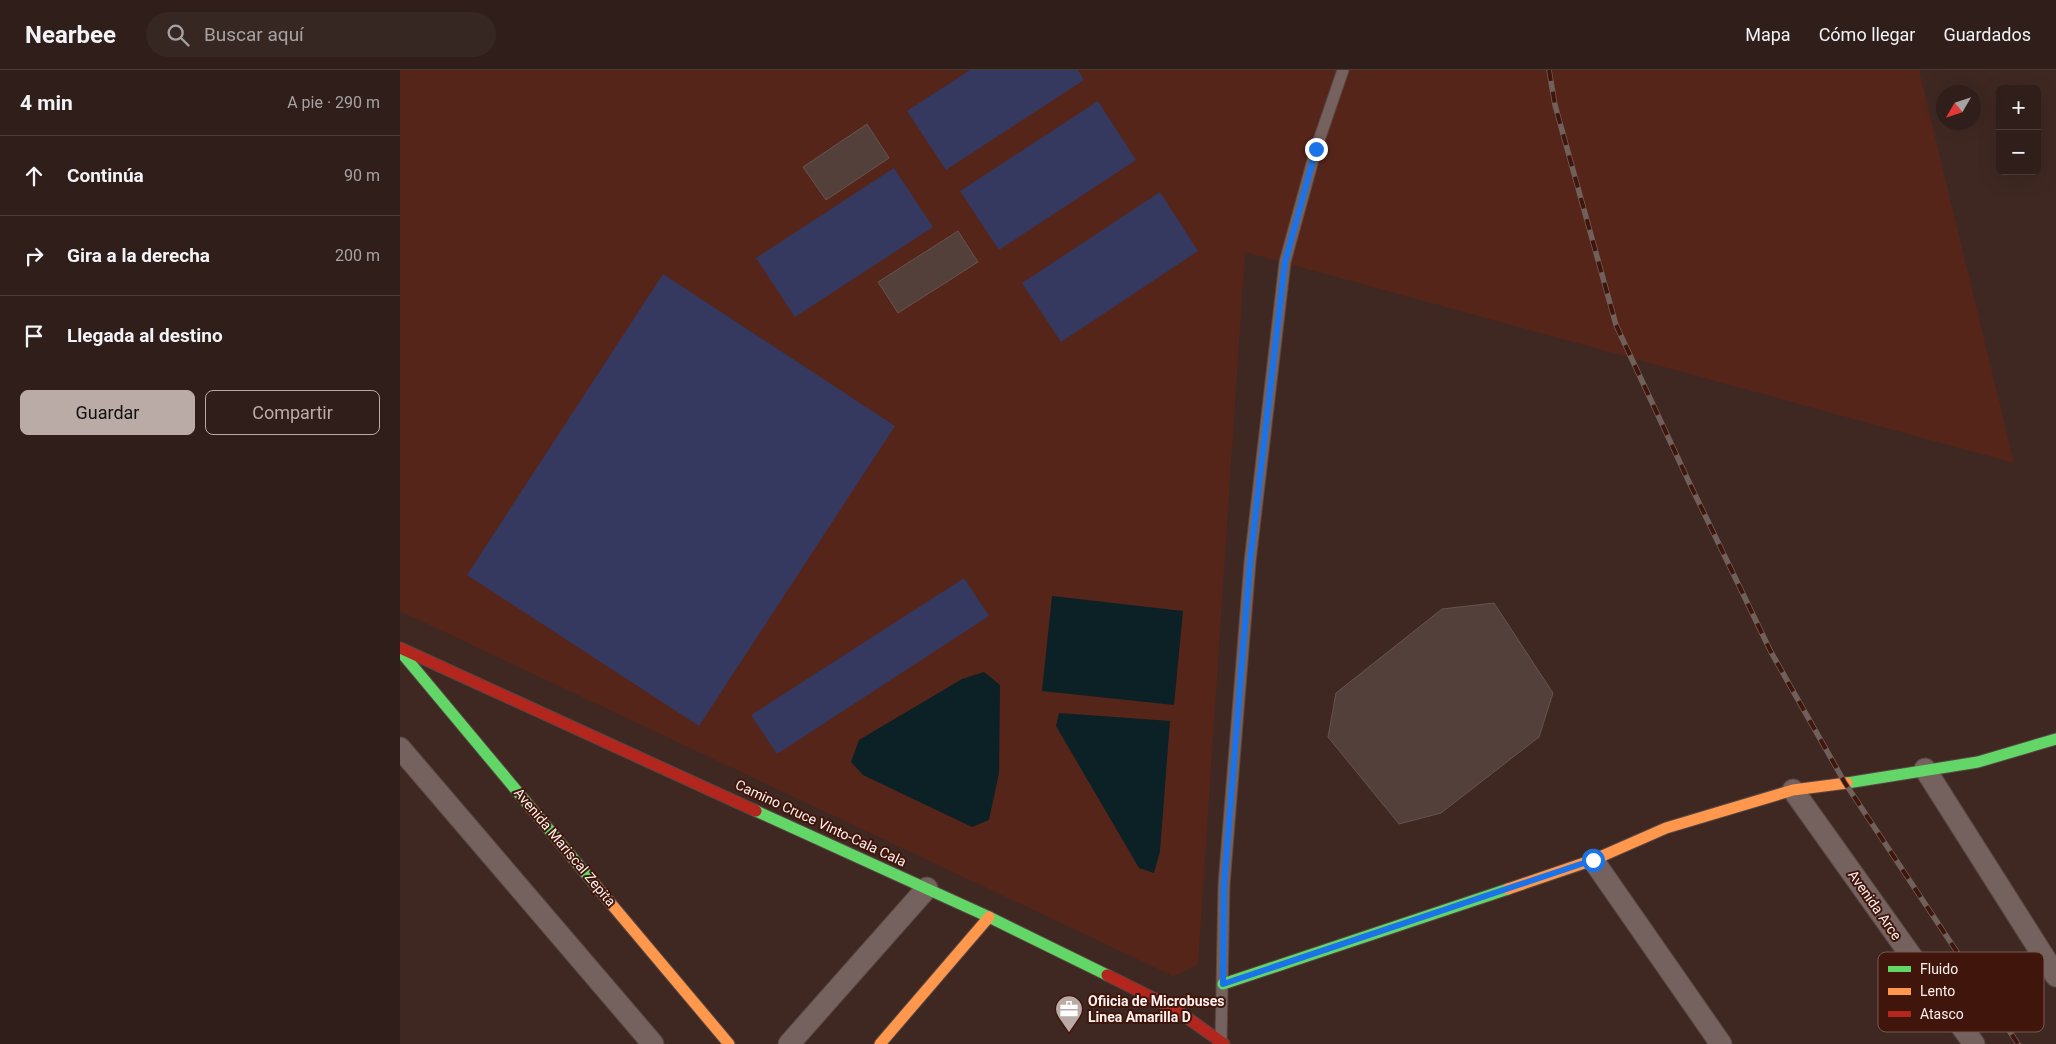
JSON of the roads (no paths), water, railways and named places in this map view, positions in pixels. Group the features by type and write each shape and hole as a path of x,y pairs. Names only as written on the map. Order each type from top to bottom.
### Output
{"street":[{"name":"Camino Cruce Vinto-Cala Cala","path":"400,649 989,917 1175,1008 1222,1043"},
{"name":"Avenida Mariscal Zepita","path":"400,649 729,1044"},
{"path":"1223,984 1593,860 1666,828 1793,790 1978,762 2056,739"},
{"path":"400,748 653,1044"},
{"path":"1924,769 2041,952"},
{"name":"Avenida Arce","path":"1793,790 1908,952"},
{"path":"1593,860 1721,1044"},
{"path":"789,1044 927,888"},
{"path":"880,1044 989,917"},
{"path":"2044,957 2056,976"},
{"name":"Avenida Arce","path":"1965,1032 1974,1044"}],"lane":[{"path":"1222,1043 1224,885 1250,562 1285,262 1316,149 1343,70"}],"railway":[{"path":"1549,70 1555,105 1616,325 1771,652 1845,783 1957,952"},
{"path":"2010,1032 2018,1044"}],"place":[{"name":"Ofiicia de Microbuses Linea Amarilla D","path":"1069,1033"}]}
